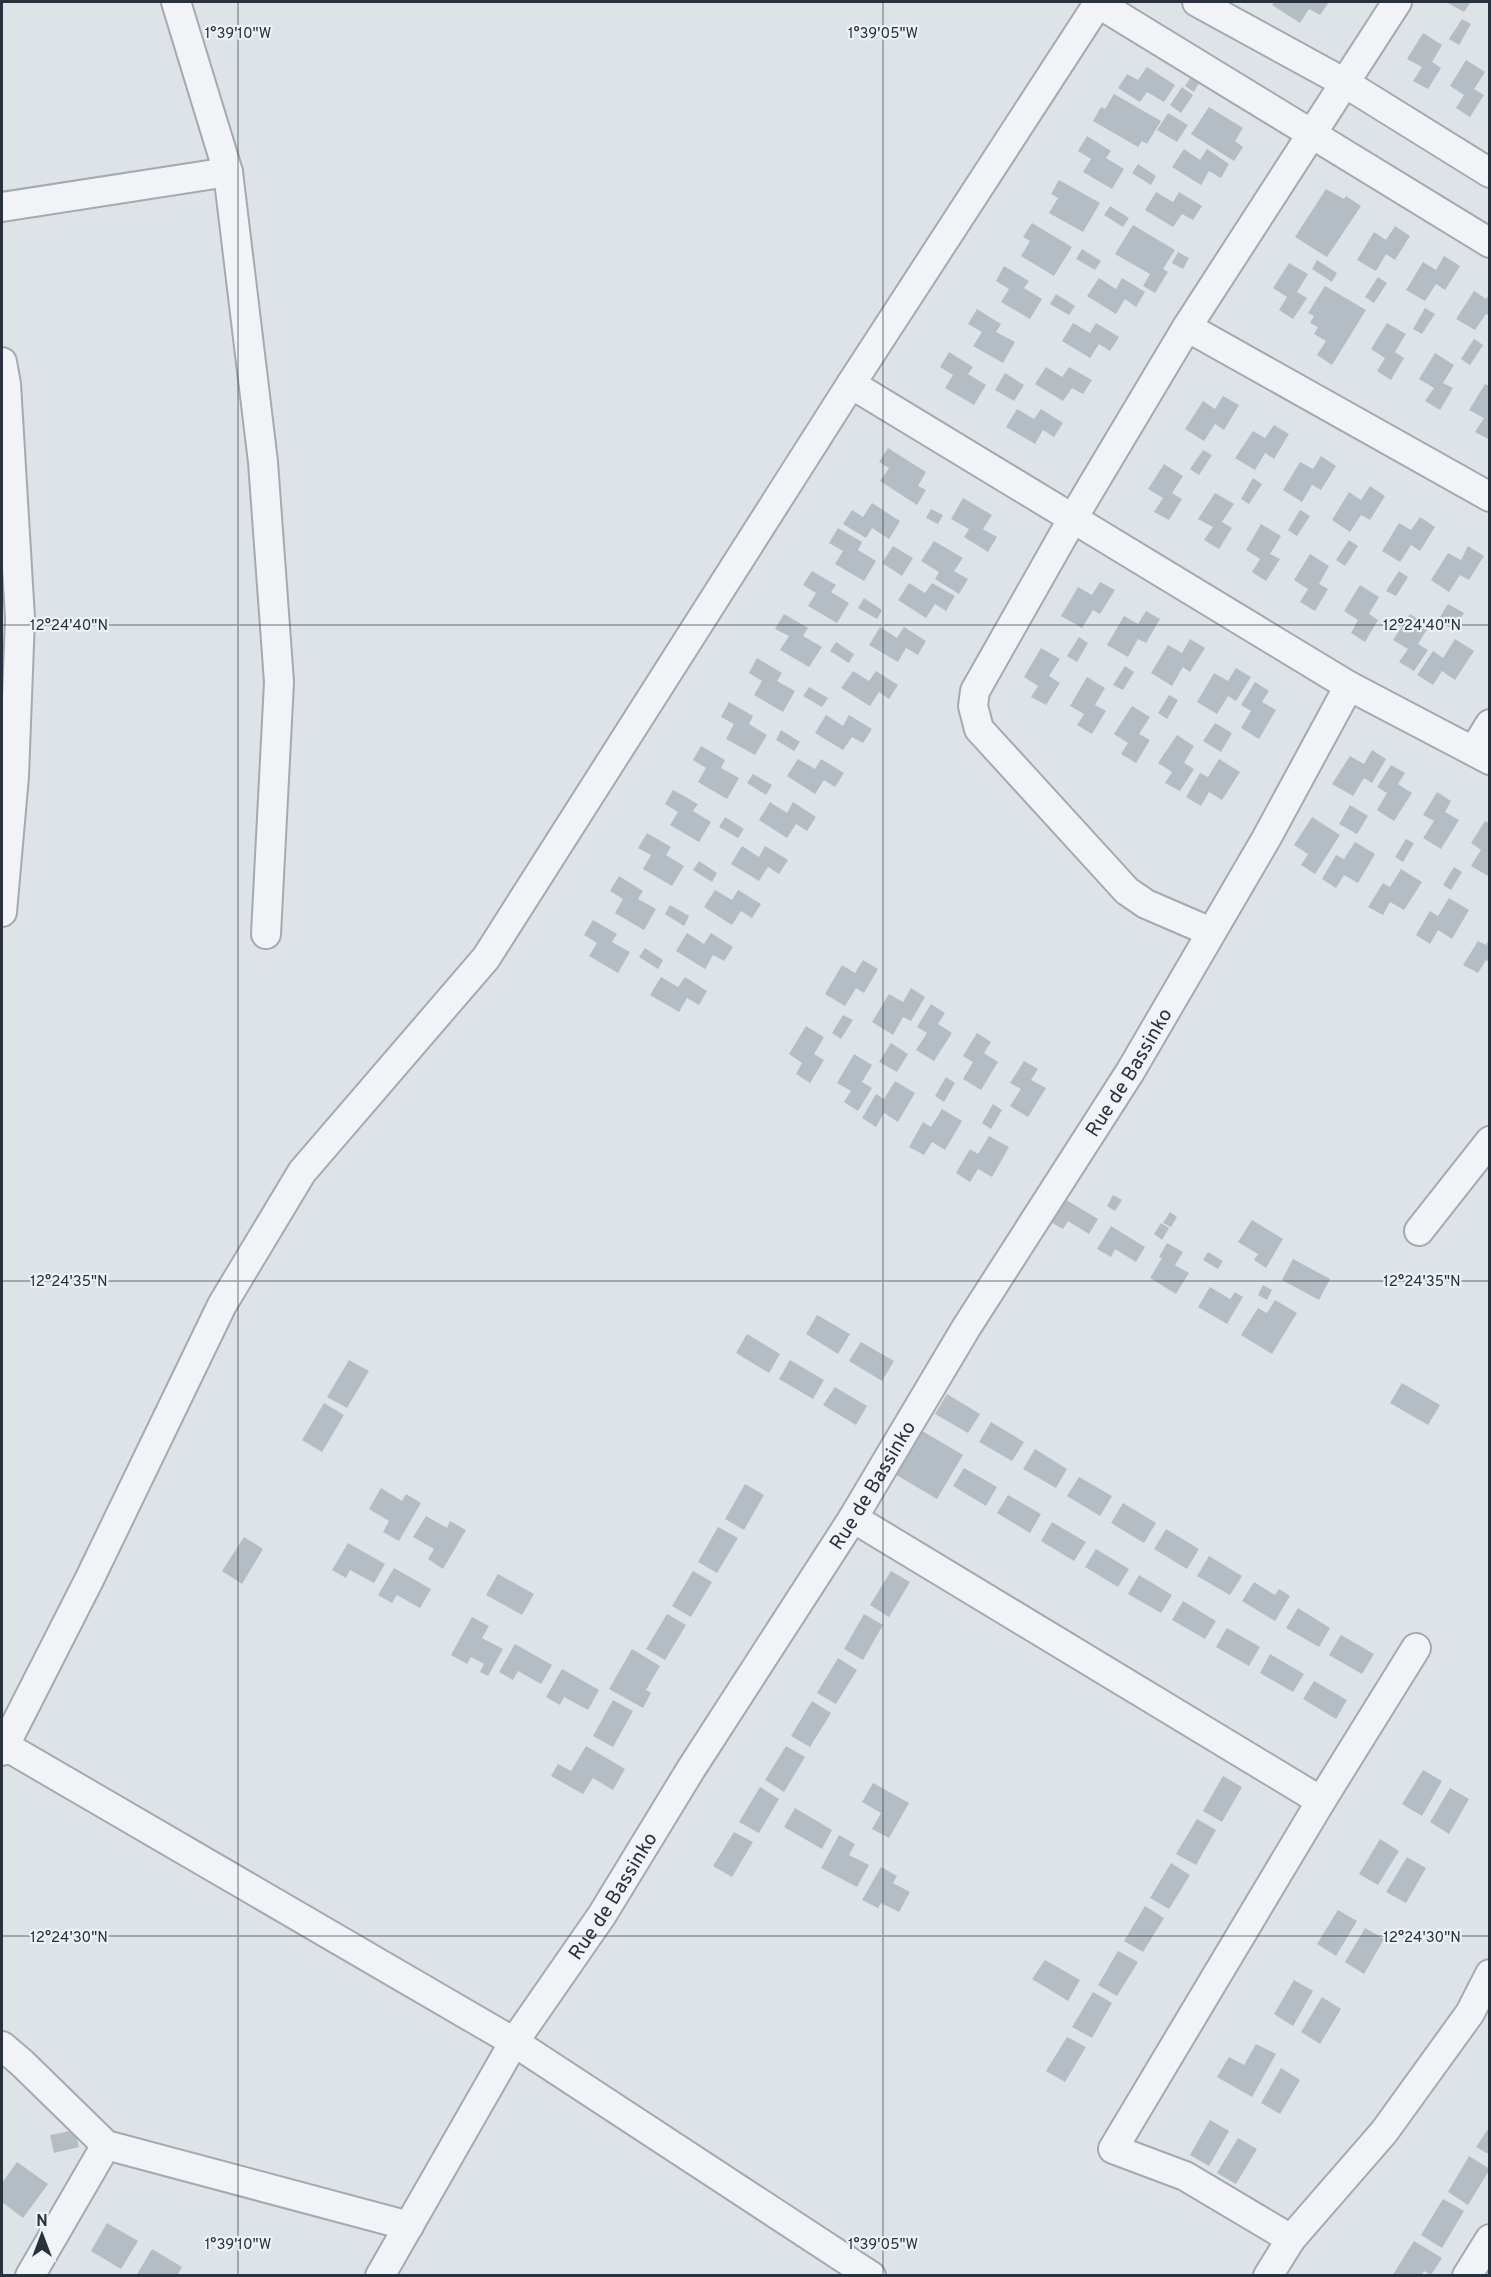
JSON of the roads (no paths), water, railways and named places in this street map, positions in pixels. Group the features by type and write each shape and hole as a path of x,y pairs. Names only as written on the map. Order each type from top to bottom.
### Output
{"street":[{"path":"176,2 228,172 263,462 279,682 266,934"},
{"path":"871,2276 514,2042 2,1747 89,1580 222,1305 302,1172 486,958 851,384 1098,2 1490,243"},
{"path":"1197,2 1345,83 1490,173"},
{"path":"1211,932 1146,904 1127,891 979,729 973,706 975,691 1073,518 1187,327 1397,2"},
{"path":"2,207 228,172"},
{"path":"1187,327 1490,497"},
{"path":"2,362 6,384 20,618 15,776 2,912"},
{"path":"851,384 1349,686 1482,755 1490,724"},
{"name":"Rue de Bassinko","path":"380,2276 514,2042 602,1915 691,1769 853,1518 966,1328 1130,1072 1266,839 1349,686"},
{"path":"1419,1231 1490,1141"},
{"path":"853,1518 1321,1801"},
{"path":"1291,2239 1185,2176 1113,2149 1321,1801 1416,1648"},
{"path":"1268,2276 1291,2239 1384,2132 1470,2013 1490,1974"},
{"path":"2,2046 22,2062 106,2145 409,2226"},
{"path":"30,2276 106,2145"},
{"path":"1467,2276 1490,2240"}]}
